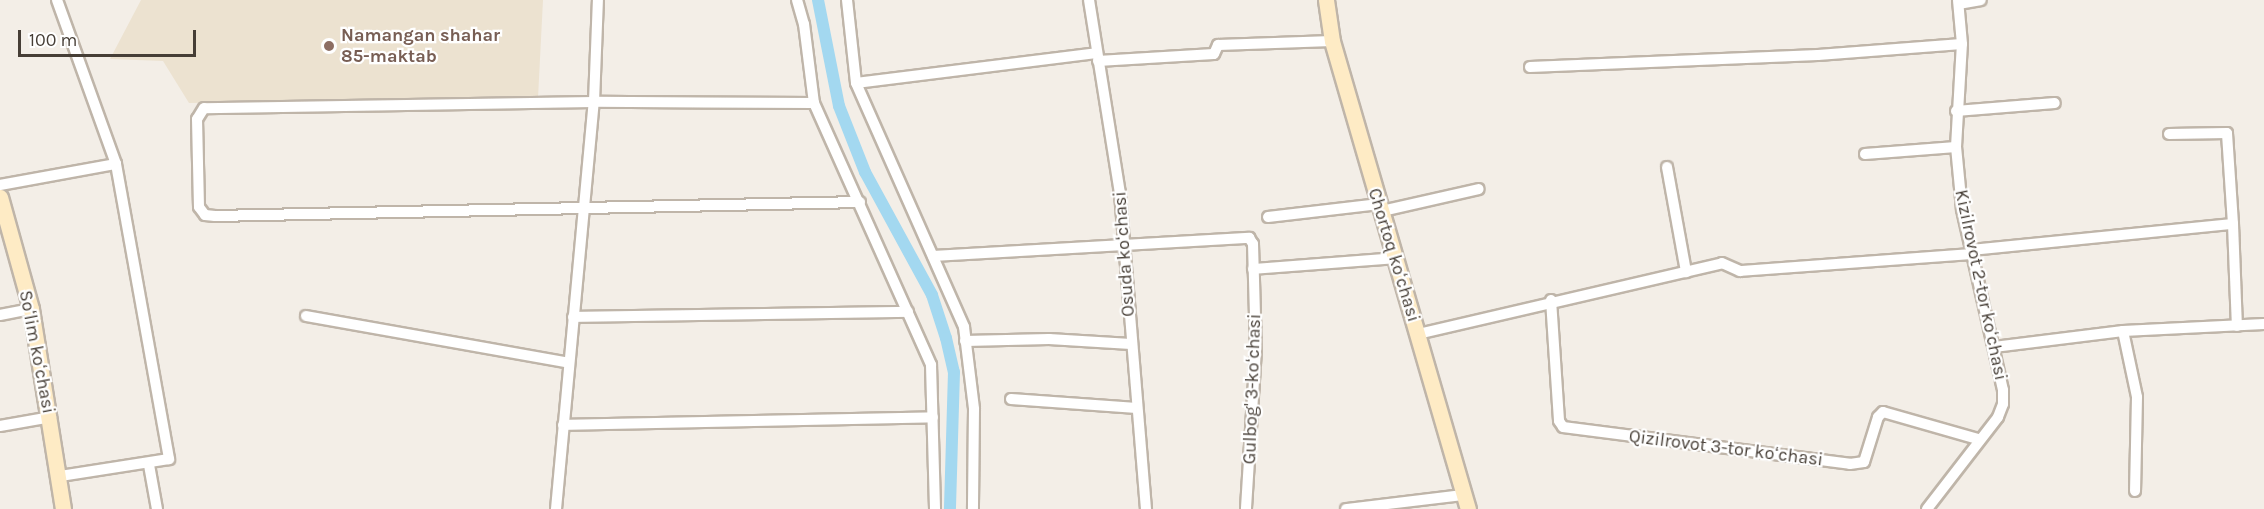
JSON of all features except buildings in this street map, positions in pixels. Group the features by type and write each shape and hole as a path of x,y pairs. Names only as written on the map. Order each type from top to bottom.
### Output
{"main road":[{"name":"Chortoq koʻchasi","path":"1326,0 1332,41 1466,502"},
{"name":"Soʻlim koʻchasi","path":"1,203 31,309 51,417 63,509"}],"street":[{"path":"57,0 116,164 170,458 149,465 60,476"},
{"path":"556,509 594,102 598,0"},
{"path":"796,0 804,24 814,103 931,365 935,509"},
{"path":"847,0 856,83 933,256 957,304 965,341 974,410 973,509"},
{"name":"Osuda koʻchasi","path":"1089,0 1115,154 1146,509"},
{"path":"1958,2 1981,0"},
{"name":"Kizilrovot 2-tor koʻchasi","path":"1927,509 1978,439 1998,417 2003,404 1994,347 1962,209 1956,147 1956,111 1962,44 1958,2"},
{"path":"856,83 1097,57 1214,54 1218,45 1332,41"},
{"path":"1530,67 1818,55 1962,44"},
{"path":"814,103 594,102 204,108 197,119 198,201 206,215 860,202"},
{"path":"1956,111 2055,103"},
{"path":"2169,134 2227,133 2237,326"},
{"path":"1865,154 1956,147"},
{"path":"0,185 116,164"},
{"path":"1667,167 1686,272"},
{"path":"1268,217 1381,208 1479,189"},
{"path":"1418,334 1551,300 1722,263 1740,271 1972,252 2233,224"},
{"name":"Gulbog' 3-koʻchasi","path":"933,256 1247,238 1253,244 1256,349 1246,509"},
{"path":"1253,269 1396,258"},
{"name":"Qizilrovot 3-tor koʻchasi","path":"1551,300 1559,421 1563,427 1850,464 1864,462 1878,417 1883,412 1978,439"},
{"path":"0,315 31,309"},
{"path":"573,317 908,312"},
{"path":"306,316 569,363"},
{"path":"1994,347 2123,332 2264,324"},
{"path":"2123,332 2137,397 2135,491"},
{"path":"965,341 1049,339 1131,344"},
{"path":"1011,399 1137,408"},
{"path":"0,426 51,417"},
{"path":"563,424 933,417"},
{"path":"149,465 157,509"},
{"path":"1346,509 1466,502"}],"shaded area":[{"name":"Namangan shahar 85-maktab","path":"141,0 543,0 538,98 189,103 163,61 110,59"}],"waterway":[{"path":"818,0 839,106 865,172 932,295 946,338 954,372 950,509"}],"place":[{"name":"Namangan shahar 85-maktab","path":"329,46"}]}
